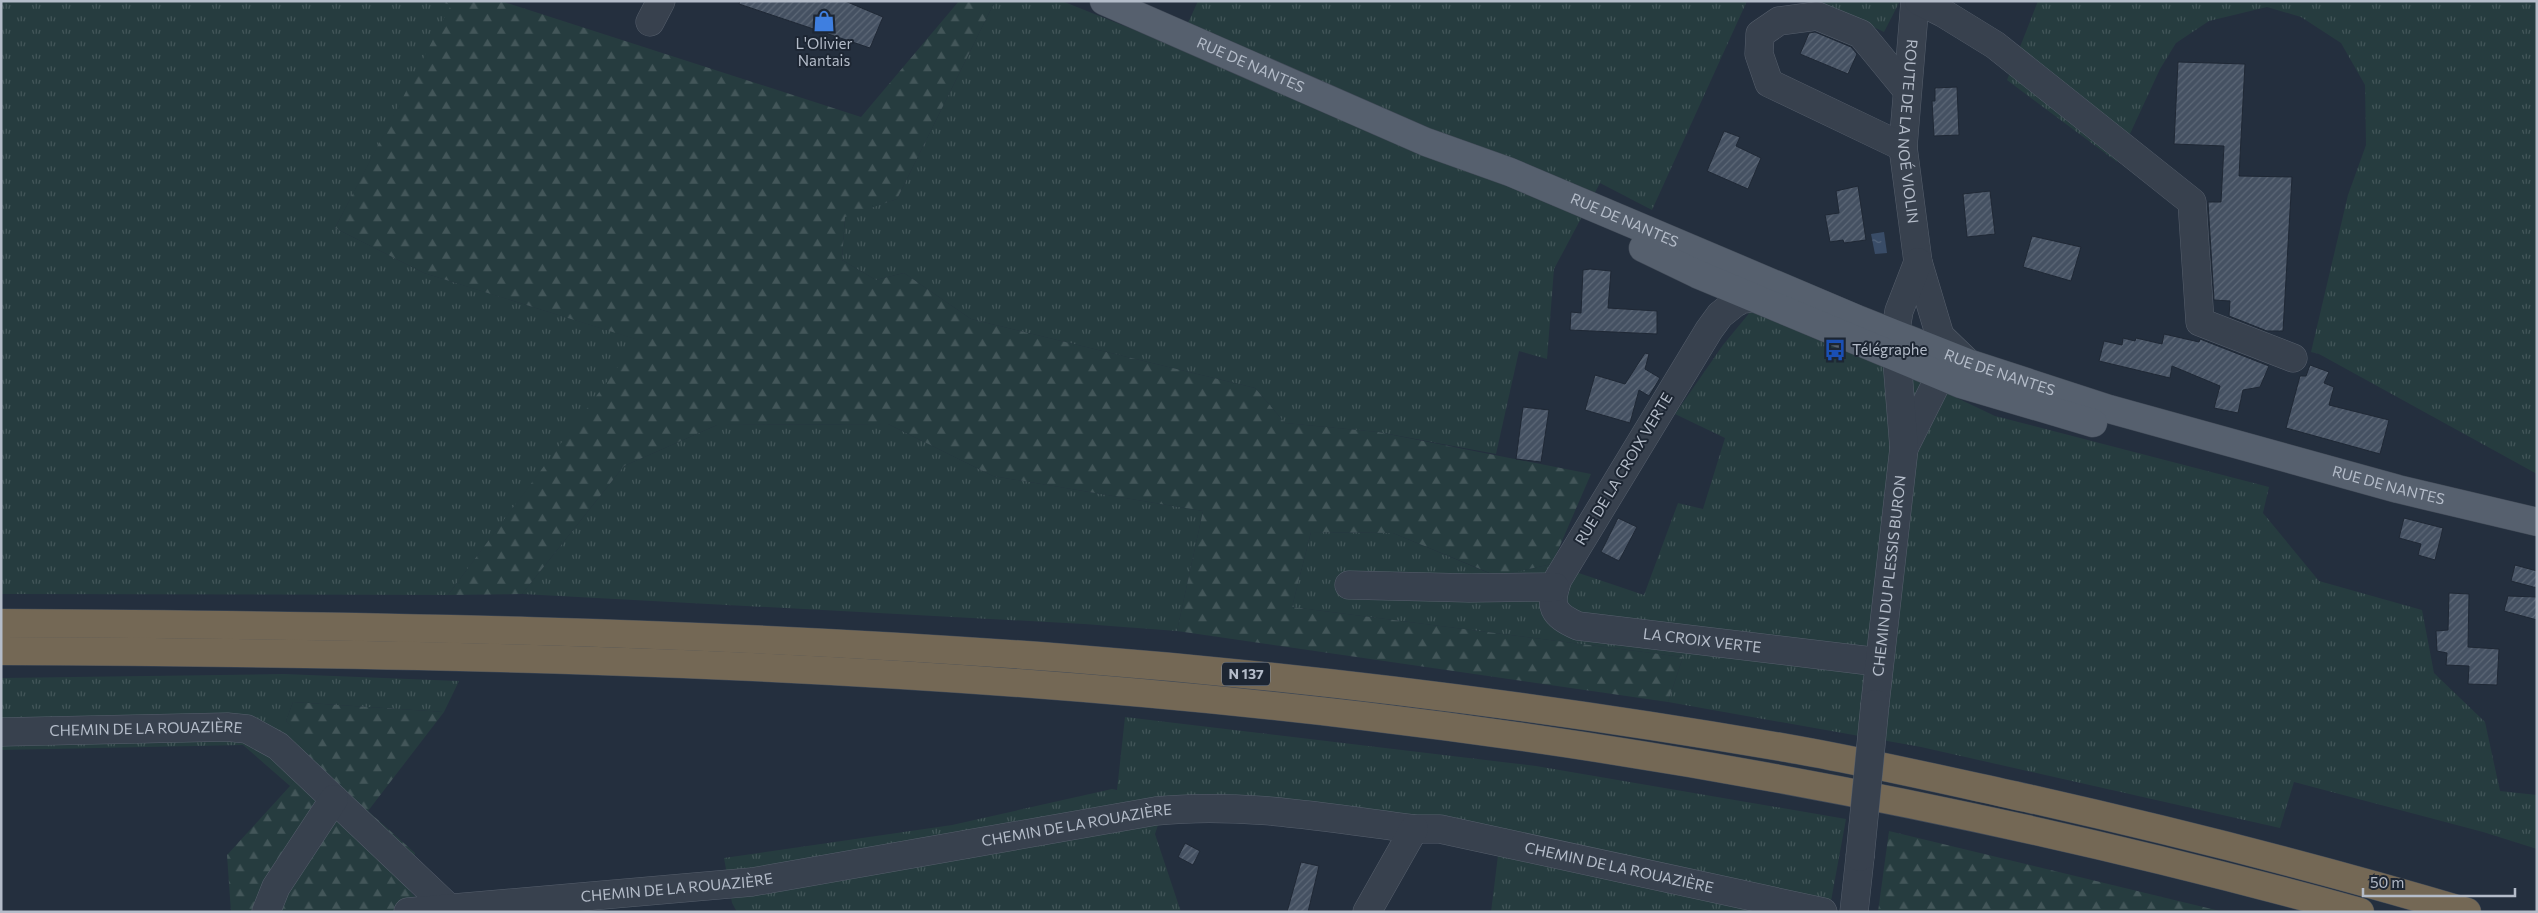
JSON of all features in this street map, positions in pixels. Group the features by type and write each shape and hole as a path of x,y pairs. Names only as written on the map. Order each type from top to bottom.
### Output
{"highway":[{"name":"N 137","path":"1,623 362,626 753,639 1070,658 1344,685 1649,726 1803,751 1920,774 2220,844 2467,912"},
{"name":"N 137","path":"1,651 457,658 796,670 1125,692 1291,708 1579,745 1806,784 2086,842 2360,912"}],"main road":[{"name":"RUE DE NANTES","path":"1104,1 1426,142 1504,184 1701,265 1849,323 1926,358 2398,488 2537,522"},
{"name":"RUE DE NANTES","path":"1701,265 1743,291 1849,323"},
{"path":"1743,291 1776,296 1849,323"},
{"path":"1743,291 1837,323 2096,424 2216,454 2304,473 2398,488"}],"street":[{"name":"ROUTE DE LA NOÉ VIOLIN","path":"1917,1 1903,146 1918,262 1917,298 1926,358"},
{"path":"1917,1 1943,12 1995,45 2192,202 2200,322 2293,358"},
{"path":"1903,146 1769,83 1759,54 1760,34 1779,21 1817,16 1861,34 1907,90"},
{"path":"1701,265 1715,312"},
{"path":"1715,312 1716,293 1743,291"},
{"name":"ROUTE DE LA NOÉ VIOLIN","path":"1917,298 1940,336 1926,358"},
{"path":"1910,413 1883,367 1849,323 1917,298"},
{"name":"RUE DE LA CROIX VERTE","path":"1555,587 1695,351 1715,312"},
{"path":"1910,413 1926,358"},
{"name":"CHEMIN DU PLESSIS BURON","path":"1854,912 1879,662 1904,448 1910,413 1933,393 1926,358"},
{"path":"1349,585 1469,588 1555,587"},
{"name":"LA CROIX VERTE","path":"1555,587 1552,595 1555,611 1564,620 1578,626 1879,662"},
{"name":"CHEMIN DE LA ROUAZIÈRE","path":"1,732 227,727 247,729 278,746 448,907 752,882 1156,811 1198,807 1252,808 1414,829 1440,829 1823,912"},
{"path":"266,912 276,888 334,799"},
{"path":"1367,912 1414,829"},
{"path":"408,912 448,907"}],"green space":[{"path":"1,1 437,1 452,5 335,228 424,273 639,340 448,595 1,594"},
{"path":"437,1 501,1 861,117 959,1 995,1 897,199 845,217 842,260 876,280 904,273 971,319 1255,388 1285,423 1378,432 1591,474 1552,564 1497,576 1393,533 1311,532 1292,607 1683,657 1668,702 1177,631 1203,511 993,476 888,424 717,425 624,466 522,594 448,595 638,340 424,273 335,228 451,5"},
{"path":"995,1 1062,1 1177,47 1198,1 1747,1 1652,210 1600,183 1554,269 1547,359 1519,351 1496,454 1378,432 1285,423 1255,388 971,319 904,273 876,280 842,260 845,216 897,199"},
{"path":"1819,1 1900,1 1884,32"},
{"path":"2038,1 2537,1 2537,474 2319,354 2311,352 2348,195 2366,145 2365,85 2341,43 2301,17 2267,7 2209,21 2176,43 2160,69 2117,162 2007,80"},
{"path":"1751,311 1854,349 1995,416 2269,487 2263,513 2319,581 2422,610 2434,673 2485,722 2500,791 2537,795 2537,849 2483,832 2294,782 2280,828 1921,747 1668,702 1683,657 1292,607 1311,532 1393,533 1496,576 1552,564 1644,595 1678,503 1703,509 1725,438 1675,414 1723,345"},
{"path":"888,424 993,476 1203,511 1177,631 1084,624 522,594 624,466 717,425"},
{"path":"284,674 459,681 444,712 293,702 286,721 313,750 290,786 243,745 1,750 1,678"},
{"path":"293,702 444,712 368,811 415,853 409,890 428,912 231,912 227,855 290,786 312,751 286,721"},
{"path":"1125,717 1536,766 1846,819 1829,912 1491,912 1501,831 1167,798 1155,834 1181,912 737,912 732,903 724,858 952,825 1112,789 1117,790"},
{"path":"1889,831 2224,912 1878,912"}],"water":[{"path":"1884,232 1887,253 1875,254 1871,234"}],"building":[{"path":"740,1 845,1 883,17 870,48 739,4"},
{"path":"1815,32 1851,47 1857,54 1848,74 1800,54 1809,33"},
{"path":"2178,62 2245,64 2239,176 2292,177 2283,331 2267,331 2229,316 2230,301 2214,300 2208,202 2221,202 2224,146 2174,144"},
{"path":"1957,87 1959,135 1934,136 1932,101 1935,101 1935,88"},
{"path":"1724,131 1740,137 1736,146 1761,158 1748,189 1707,171"},
{"path":"1858,186 1866,240 1844,243 1843,240 1830,242 1825,215 1839,213 1836,191"},
{"path":"1990,191 1995,234 1967,237 1963,194"},
{"path":"2032,236 2081,247 2071,281 2023,267"},
{"path":"1583,270 1611,271 1608,308 1657,311 1657,334 1570,330 1571,312 1581,313"},
{"path":"2164,334 2199,342 2200,339 2269,366 2260,387 2243,390 2238,413 2214,408 2220,386 2172,366 2170,378 2099,361 2104,341 2122,345 2123,338 2135,341 2136,338 2162,344"},
{"path":"1645,353 1649,354 1645,369 1660,378 1649,396 1639,390 1630,423 1585,410 1595,375 1625,384"},
{"path":"2310,365 2329,372 2324,383 2334,387 2329,405 2389,420 2380,454 2286,428 2300,376 2306,376"},
{"path":"1523,407 1549,410 1541,462 1516,459"},
{"path":"1618,518 1637,527 1619,561 1601,552"},
{"path":"2404,518 2443,528 2435,560 2418,555 2421,544 2399,538"},
{"path":"2515,565 2537,571 2537,588 2511,581"},
{"path":"2449,593 2469,594 2468,647 2499,649 2497,685 2468,684 2469,666 2446,665 2447,653 2437,651 2436,631 2448,630"},
{"path":"2508,596 2537,597 2537,620 2504,611"},
{"path":"1185,843 1200,851 1193,865 1178,857"},
{"path":"1301,862 1319,866 1308,912 1287,912"}],"place":[{"name":"L'Olivier Nantais","path":"824,21"},
{"name":"Télégraphe","path":"1835,350"}]}
